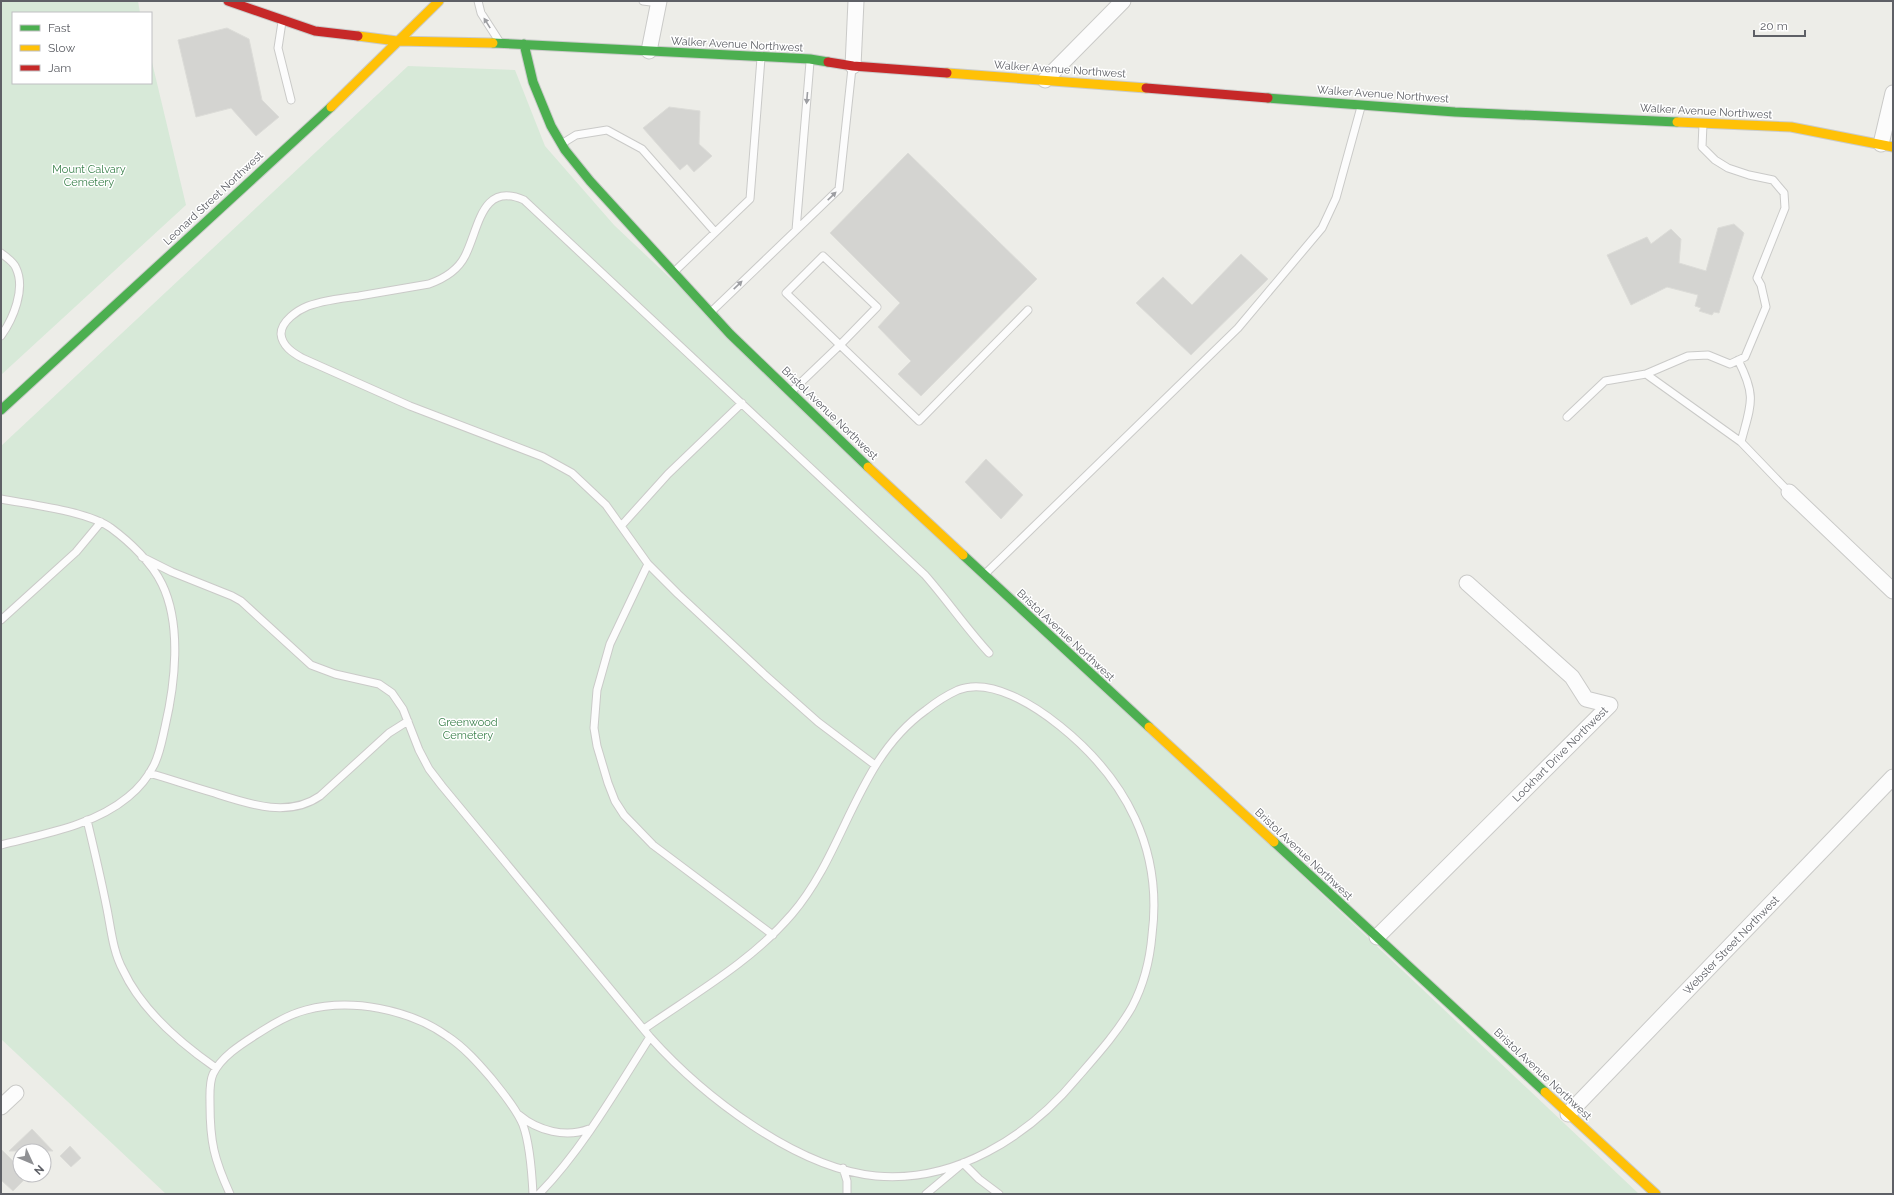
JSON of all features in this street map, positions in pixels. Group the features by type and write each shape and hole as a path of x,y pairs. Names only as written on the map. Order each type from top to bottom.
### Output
{"main road":[{"name":"Walker Avenue Northwest","path":"228,1 315,31 397,41 524,44 810,59 852,66 1455,112 1791,127 1887,145"},
{"name":"Leonard Street Northwest","path":"1,410 332,106 439,1"},
{"name":"Bristol Avenue Northwest","path":"524,44 533,82 551,126 562,144 590,181 730,334 864,463 984,575 1656,1194"}],"street":[{"path":"852,66 856,1"},
{"path":"1045,80 1123,1"},
{"path":"649,51 659,2"},
{"path":"1887,145 1893,93"},
{"path":"1789,492 1893,591"},
{"name":"Lockhart Drive Northwest","path":"1377,937 1610,705 1586,699 1572,677 1467,583"},
{"name":"Webster Street Northwest","path":"1568,1114 1893,777"},
{"path":"1,1107 16,1093"}],"lane":[{"path":"478,1 481,13 500,43"},
{"path":"642,1 659,2"},
{"path":"282,20 278,48 291,100"},
{"path":"674,273 750,199 761,57"},
{"path":"796,230 810,59"},
{"path":"710,312 839,189 852,66"},
{"path":"984,575 1238,328 1322,228 1336,198 1362,105"},
{"path":"1567,417 1605,381 1646,374 1688,356 1708,355 1730,364 1745,357 1766,307 1761,285 1757,278 1785,208 1784,193 1773,180 1749,175 1728,168 1715,160 1702,147 1703,123"},
{"path":"562,144 576,135 607,130 642,148 715,232"},
{"path":"875,765 818,722 769,679 648,564 622,525 606,505 572,473 561,466 506,441 410,406 319,367 292,352 281,338 281,330 290,317 306,307 326,301 429,284 441,280 454,269 465,256 476,225 486,208 493,200 504,195 512,195 524,200 925,575 988,652"},
{"path":"1,253 16,267 19,277 19,292 8,325 1,336"},
{"path":"791,392 840,344 877,307 823,256 786,293 840,344 919,421 1028,310"},
{"path":"1738,360 1748,379 1751,392 1750,408 1741,442"},
{"path":"1646,374 1741,442 1789,492"},
{"path":"622,525 668,474 742,403"},
{"path":"1,499 91,517 112,529 142,557 156,574 166,593 172,618 175,655 172,694 161,746 150,773 134,792 118,805 87,820 1,845"},
{"path":"1,620 76,552 101,522"},
{"path":"142,557 172,572 232,596 241,602 311,665 328,672 379,684 385,687 398,700 419,750 429,769 650,1037 699,1086 759,1129 796,1150 843,1168 874,1176 906,1176 952,1167 992,1151 1047,1112 1106,1045 1134,1003 1148,960 1154,924 1154,889 1149,854 1133,812 1114,780 1101,764 1056,722 1024,702 998,690 986,687 972,687 959,690 944,698 912,720 902,730 875,765 857,798 837,844 814,886 773,935 742,960 644,1029"},
{"path":"648,564 610,644 597,690 594,728 597,746 608,783 615,801 624,815 653,845 773,935"},
{"path":"150,773 253,805 273,808 297,806 320,796 389,733 408,721"},
{"path":"87,820 112,935 122,970 142,1000 162,1022 191,1050 216,1068"},
{"path":"230,1194 216,1161 210,1137 210,1089 211,1079 216,1068 226,1057 249,1039 278,1020 292,1014 322,1007 368,1007 418,1020 446,1035 470,1055 485,1071 516,1112 531,1124 549,1131 576,1133 590,1129"},
{"path":"539,1194 562,1169 650,1037"},
{"path":"516,1112 526,1137 533,1194"},
{"path":"926,1194 963,1163"},
{"path":"963,1163 999,1194"},
{"path":"843,1168 847,1181 847,1194"}],"green space":[{"name":"Mount Calvary Cemetery","path":"1,1 138,1 140,12 12,12 12,84 152,84 152,62 186,205 1,375"},
{"name":"Greenwood Cemetery","path":"408,66 515,70 545,146 614,225 1639,1194 166,1194 1,1039 1,446"}],"building":[{"path":"227,28 249,39 262,100 279,117 256,136 231,108 196,117 178,40"},
{"path":"669,107 700,111 699,144 712,156 694,172 687,164 680,170 643,128"},
{"path":"908,153 1037,279 921,396 898,374 911,361 878,327 900,303 830,233"},
{"path":"1734,224 1744,233 1719,313 1714,312 1712,315 1699,311 1701,308 1695,306 1698,295 1667,287 1631,305 1607,255 1647,237 1651,244 1671,229 1681,239 1679,263 1706,271 1718,228"},
{"path":"1241,254 1268,279 1191,355 1136,303 1163,277 1192,305"},
{"path":"986,459 1023,495 1001,519 965,482"},
{"path":"32,1129 45,1143 17,1143"},
{"path":"70,1146 81,1158 71,1167 60,1156"},
{"path":"1,1149 12,1160 12,1183 21,1183 13,1191 1,1180"}],"traffic: fast":[{"path":"493,43 810,59 828,62"},
{"path":"524,44 533,82 551,126 565,150 590,181 730,334 868,467"},
{"path":"1268,98 1455,112 1677,122"},
{"path":"1,410 331,107"},
{"path":"963,555 1149,727"},
{"path":"1274,842 1545,1092"}],"traffic: slow":[{"path":"331,107 439,1"},
{"path":"358,36 397,41 493,43"},
{"path":"947,73 1146,88"},
{"path":"1677,122 1791,127 1893,147"},
{"path":"868,467 963,555"},
{"path":"1149,727 1274,842"},
{"path":"1545,1092 1656,1194"}],"traffic: jam":[{"path":"228,1 315,31 358,36"},
{"path":"828,62 853,66 947,73"},
{"path":"1146,88 1268,98"}]}
